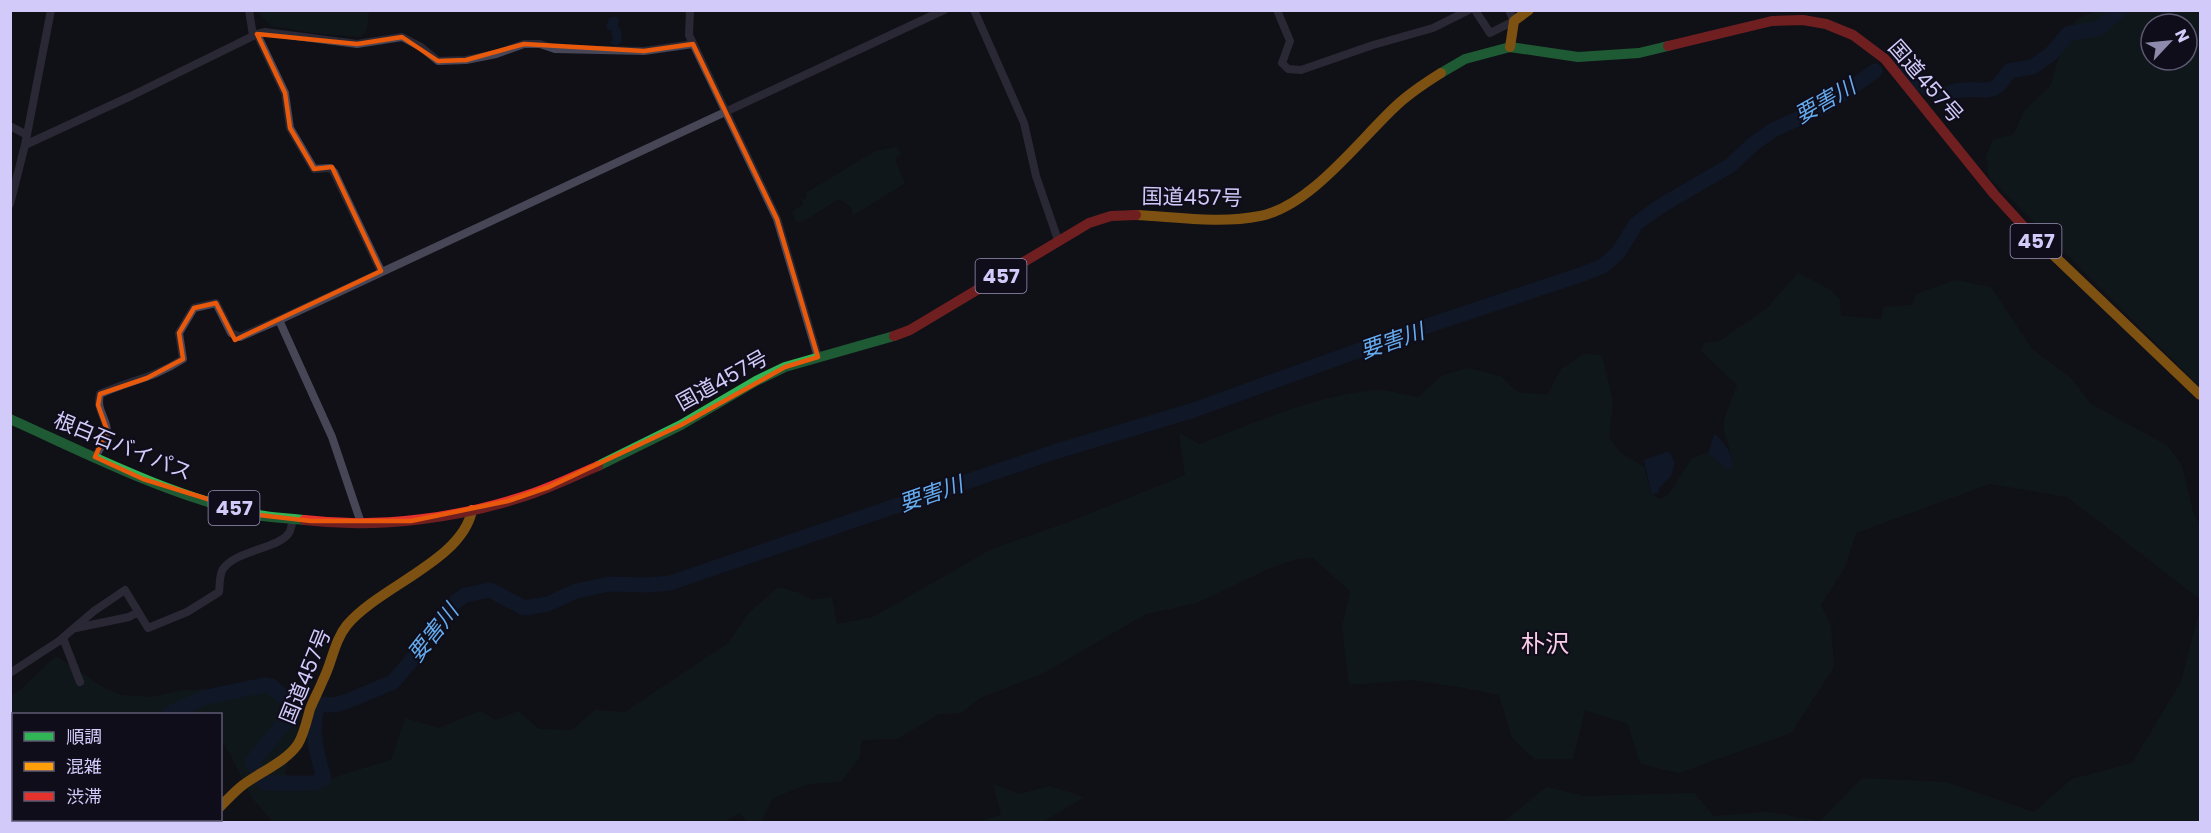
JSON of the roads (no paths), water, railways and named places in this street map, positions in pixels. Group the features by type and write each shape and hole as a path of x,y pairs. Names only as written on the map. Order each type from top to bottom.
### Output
{"main road":[{"path":"1510,47 1514,21 1529,10"},
{"name":"国道457号","path":"222,805 253,776 293,751 300,741 316,692 347,625 388,590 448,551 463,534 470,521 472,510 534,493 604,463 681,425 756,381 785,367 879,342 910,330 1089,223 1111,216 1132,215 1232,219 1260,216 1280,210 1304,197 1418,87 1465,59 1510,47 1578,57 1639,53 1772,21 1803,20 1826,24 1853,35 1870,46 1893,68 1994,194 2037,242 2200,395"},
{"name":"根白石バイパス","path":"10,419 143,479 211,502 259,515 361,523 411,521 472,510"}],"street":[{"path":"10,204 25,145 51,10"},
{"path":"249,10 255,35 285,93 290,128 314,169 330,168 334,172 381,271"},
{"path":"690,10 689,35 777,219 818,357"},
{"path":"95,457 105,440 107,430 98,405 100,394 167,370 183,358 179,333 194,308 216,303 231,333 240,337 944,10"},
{"path":"974,10 1024,123 1036,176 1058,240"},
{"path":"1277,10 1290,41 1282,63 1288,69 1301,70 1373,45 1433,28 1469,10"},
{"path":"1475,10 1490,33 1514,21 1509,10"},
{"path":"25,145 255,35 275,32 357,44 402,37 421,47 438,61 466,60 496,54 524,44 540,44 555,49 644,51 693,44"},
{"path":"10,126 27,135"},
{"path":"279,320 332,437 361,523"},
{"path":"10,673 63,638 94,610 125,590 148,628 187,612 219,592 224,568 234,560 280,540 289,533 293,519"},
{"path":"74,628 129,617 138,612"},
{"path":"63,638 80,682"}],"water":[{"path":"615,16 619,19 618,27 621,30 622,42 617,46 610,43 613,39 611,30 608,30 606,26 609,18"},
{"path":"1714,435 1723,442 1730,454 1732,467 1728,470 1708,453"},
{"path":"1666,452 1670,453 1675,463 1671,476 1659,488 1658,493 1652,495 1644,460"}],"waterway":[{"name":"要害川","path":"1899,59 1921,84 1932,92 1947,94 1970,89 1989,90 1998,85 2009,71 2032,67 2051,54 2069,33 2098,29 2120,10"},
{"name":"要害川","path":"171,713 202,698 264,685 271,686 292,704 292,713 252,762 265,783 314,783 324,778 314,734 317,707 322,704 335,705 348,701 393,682 417,654 425,637 454,603 465,595 490,590 524,608 548,604 576,591 610,584 670,583 1054,452 1194,410 1421,328 1583,274 1603,266 1618,253 1636,224 1659,207 1731,165 1752,145 1773,130 1826,106 1875,71"}],"district":[{"name":"朴沢","path":"1545,643"}]}
